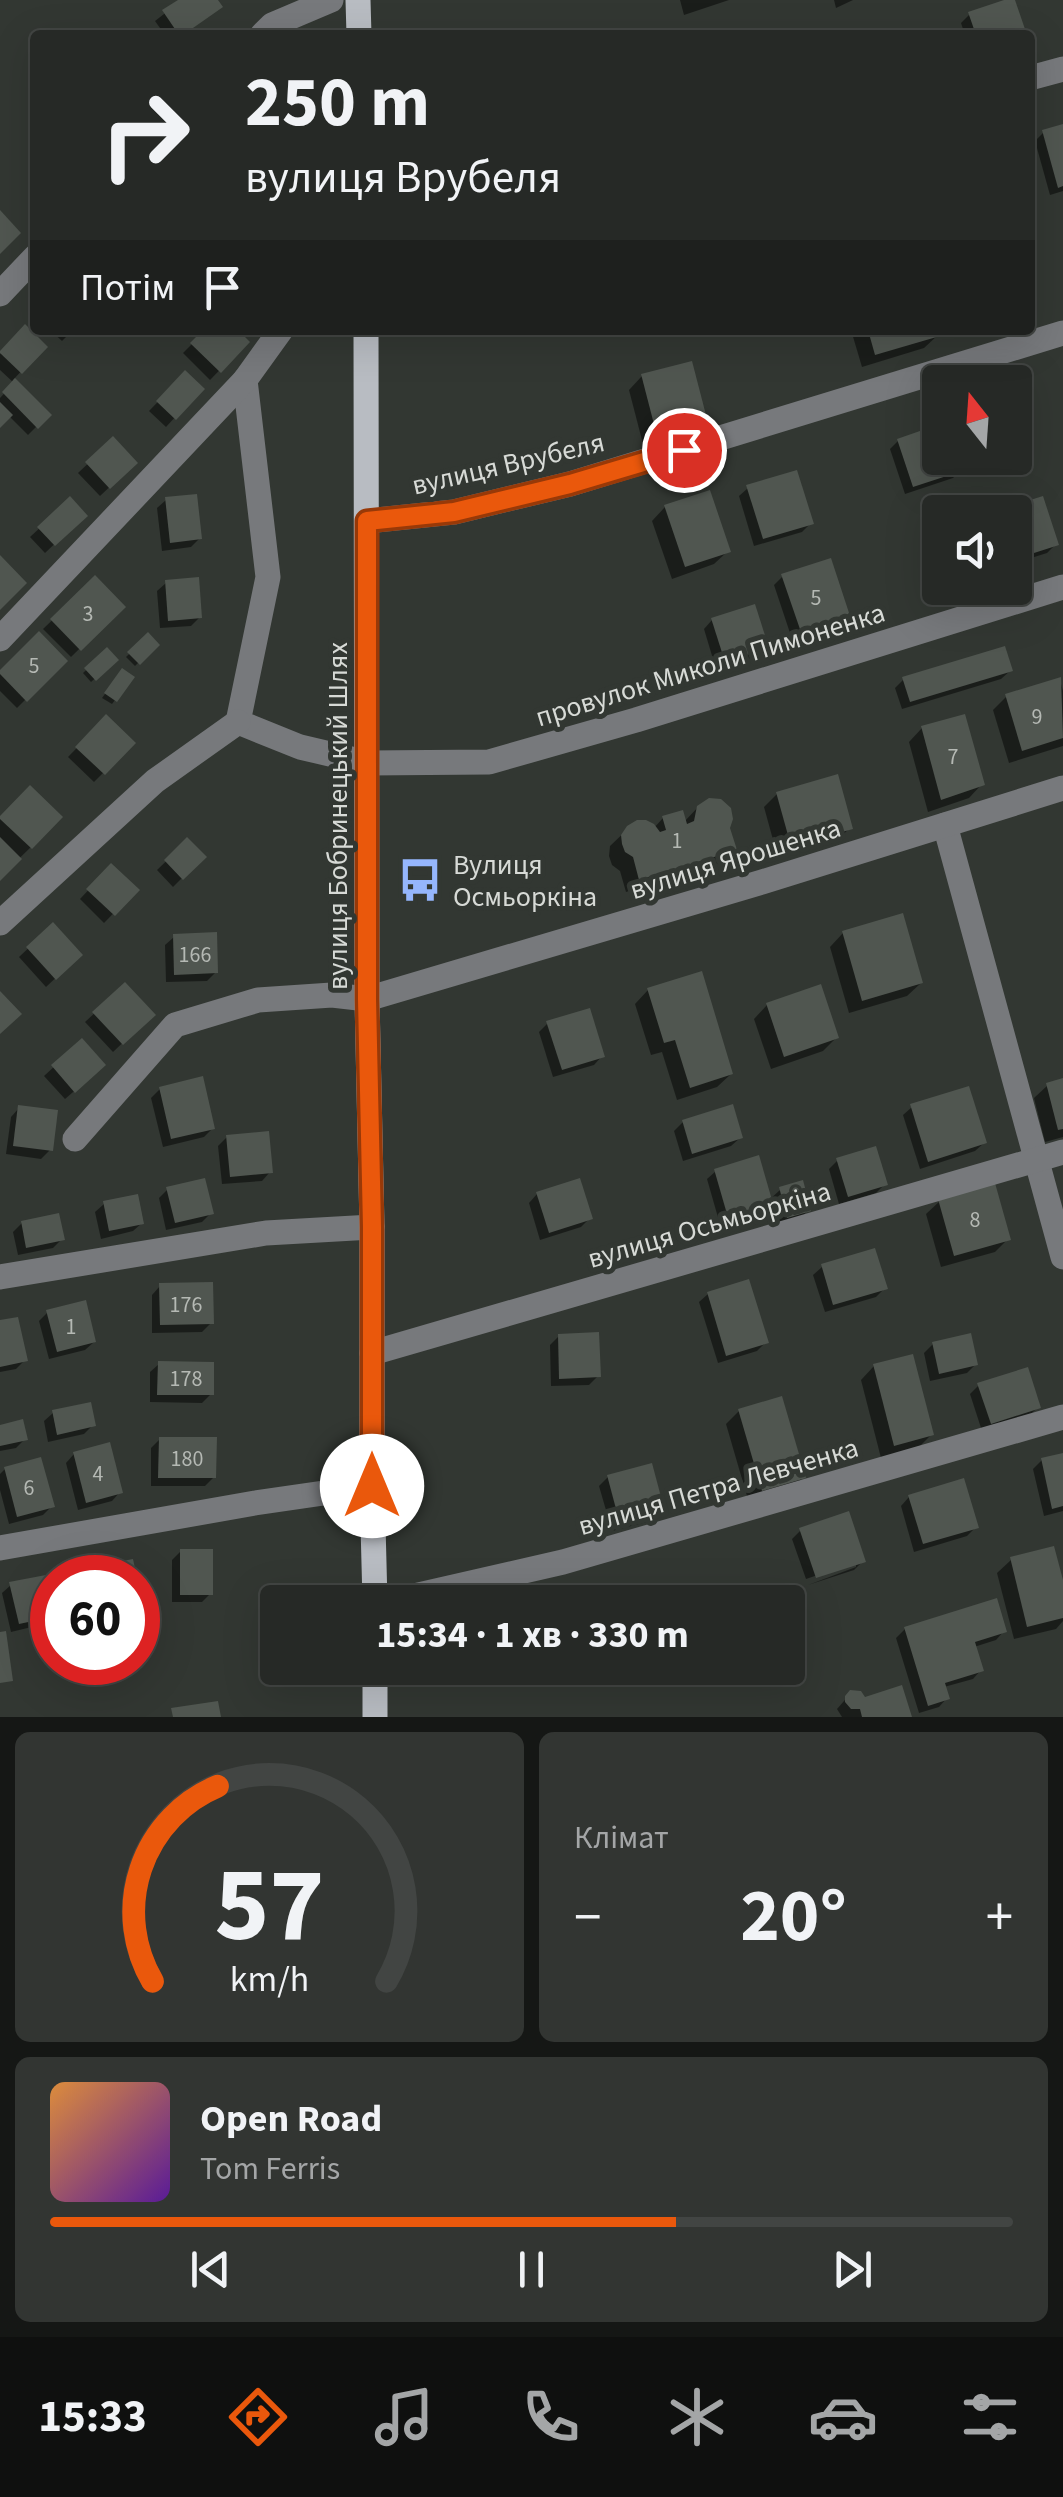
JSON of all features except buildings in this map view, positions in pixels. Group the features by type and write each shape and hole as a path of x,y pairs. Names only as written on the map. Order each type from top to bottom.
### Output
{"main road":[{"path":"358,0 359,30"},
{"name":"вулиця Бобринецький Шлях","path":"366,335 367,999 375,1585"},
{"path":"375,1685 375,1717"}],"street":[{"path":"267,30 332,0"},
{"path":"1035,77 1063,69"},
{"path":"0,294 30,262"},
{"name":"вулиця Врубеля","path":"367,521 454,512 570,484 1063,333"},
{"path":"0,640 245,380 277,335"},
{"path":"0,923 156,781 238,722 268,577 245,380"},
{"name":"провулок Миколи Пимоненка","path":"238,722 300,747 368,763 489,762 1063,587"},
{"name":"вулиця Ярошенка","path":"75,1139 175,1025 258,1000 332,995 367,999 1063,788"},
{"path":"946,824 1063,1257"},
{"name":"вулиця Осьмьоркіна","path":"372,1353 1063,1152"},
{"path":"0,1277 266,1234 372,1227"},
{"name":"вулиця Петра Левченка","path":"462,1585 563,1562 1063,1417"},
{"path":"0,1548 372,1486"}],"place":[{"name":"Вулиця Осмьоркіна","path":"420,880"}],"route":[{"path":"372,1486 367,521 454,512 570,484 684,450"}]}
